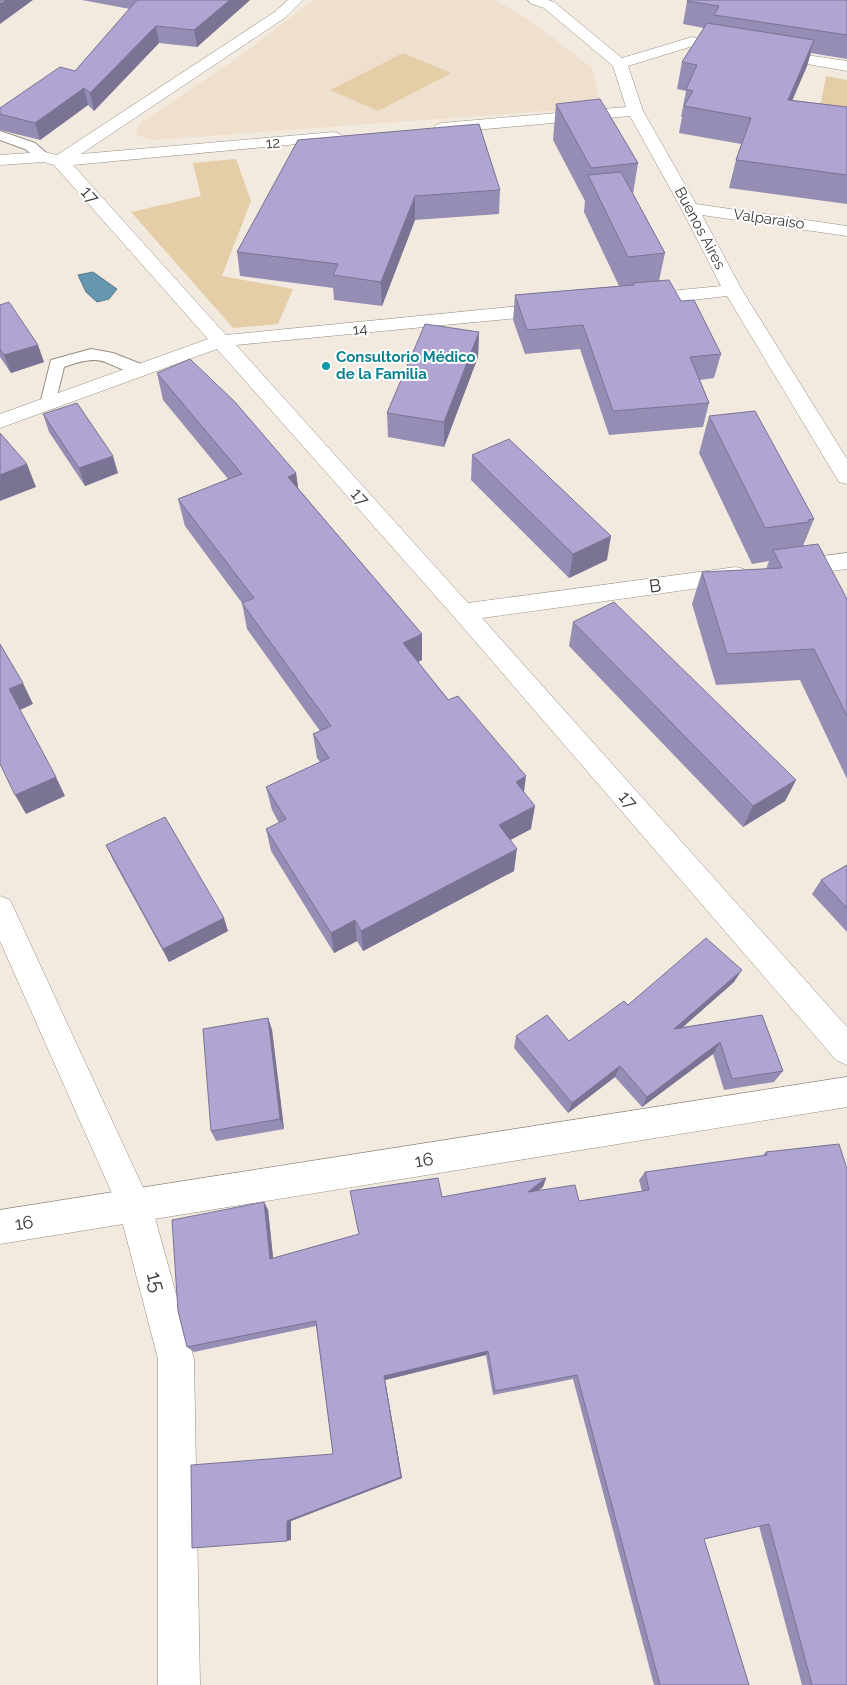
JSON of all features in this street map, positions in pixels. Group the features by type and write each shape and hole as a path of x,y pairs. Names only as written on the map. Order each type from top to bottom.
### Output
{"street":[{"path":"52,159 281,14 296,0"},
{"path":"536,0 549,5 620,64 692,41 847,66"},
{"name":"Buenos Aires","path":"620,64 635,112 690,208 733,290 840,456 847,477"},
{"path":"427,130 635,112"},
{"name":"12","path":"0,160 52,159 348,136"},
{"name":"17","path":"52,159 222,341 463,612 847,1050"},
{"name":"Valparaíso","path":"690,208 847,231"},
{"path":"626,301 733,290"},
{"name":"14","path":"0,421 222,341 567,307"},
{"name":"B","path":"463,612 847,561"},
{"name":"15","path":"0,909 135,1206 176,1358 179,1685"},
{"name":"16","path":"0,1227 847,1092"}],"lane":[{"path":"0,135 30,146 52,159"},
{"path":"48,404 57,364 84,354 104,354 140,370"}],"shaded area":[{"path":"313,0 495,0 532,22 592,68 601,107 153,140 136,135 139,124 243,54"},
{"path":"403,53 451,73 378,111 330,90"},
{"path":"826,76 847,80 847,122 818,118"},
{"path":"236,159 251,201 222,276 293,289 278,324 233,328 131,212 201,196 193,163"}],"water":[{"path":"93,272 117,289 109,299 97,302 86,292 78,275"}],"building":[{"path":"137,0 230,0 194,30 156,26 90,93 84,88 35,123 0,114 0,108 60,67 75,71"},
{"path":"688,0 847,0 847,35 714,15 719,6"},
{"path":"707,23 814,40 788,100 847,107 847,175 736,160 751,118 684,106 693,91 686,89 697,65 682,62"},
{"path":"600,99 638,163 591,168 556,104"},
{"path":"479,124 500,190 415,196 381,282 333,275 338,264 237,252 298,140"},
{"path":"621,172 665,253 628,257 588,175"},
{"path":"669,280 681,301 694,300 721,354 690,357 709,403 613,411 583,325 527,330 515,295 634,285 633,283"},
{"path":"9,302 38,345 4,355 0,349 0,305"},
{"path":"425,324 479,332 444,422 387,413"},
{"path":"190,359 235,402 296,473 288,477 422,634 403,643 448,700 458,696 526,776 516,782 535,806 499,825 517,849 361,931 355,920 331,933 266,829 286,819 266,787 329,758 313,734 331,726 242,603 254,598 178,499 242,474 157,373"},
{"path":"77,403 113,456 79,468 43,414"},
{"path":"755,411 814,519 808,520 809,522 765,528 709,416"},
{"path":"0,433 27,464 0,475"},
{"path":"509,439 611,536 573,554 472,455"},
{"path":"818,544 847,599 847,716 814,649 727,654 702,572 782,568 773,550"},
{"path":"614,602 796,780 753,806 573,622"},
{"path":"0,644 23,683 9,689 56,777 15,795 0,764"},
{"path":"165,817 224,918 163,949 106,845"},
{"path":"847,865 847,908 821,880"},
{"path":"706,938 742,970 674,1029 762,1015 783,1071 732,1079 720,1042 647,1097 620,1066 572,1103 516,1036 547,1015 569,1041 624,1001 628,1005"},
{"path":"268,1018 280,1119 211,1131 203,1029"},
{"path":"839,1144 847,1169 847,1685 812,1685 769,1524 704,1539 749,1685 660,1685 577,1375 495,1391 488,1351 384,1376 401,1477 287,1521 287,1541 192,1548 191,1465 333,1454 316,1321 187,1347 178,1311 172,1220 264,1202 270,1259 359,1234 350,1191 438,1178 442,1197 546,1178 528,1192 575,1185 579,1201 649,1190 645,1172 767,1155 766,1152"}],"place":[{"name":"Consultorio Médico de la Familia","path":"326,366"}]}
